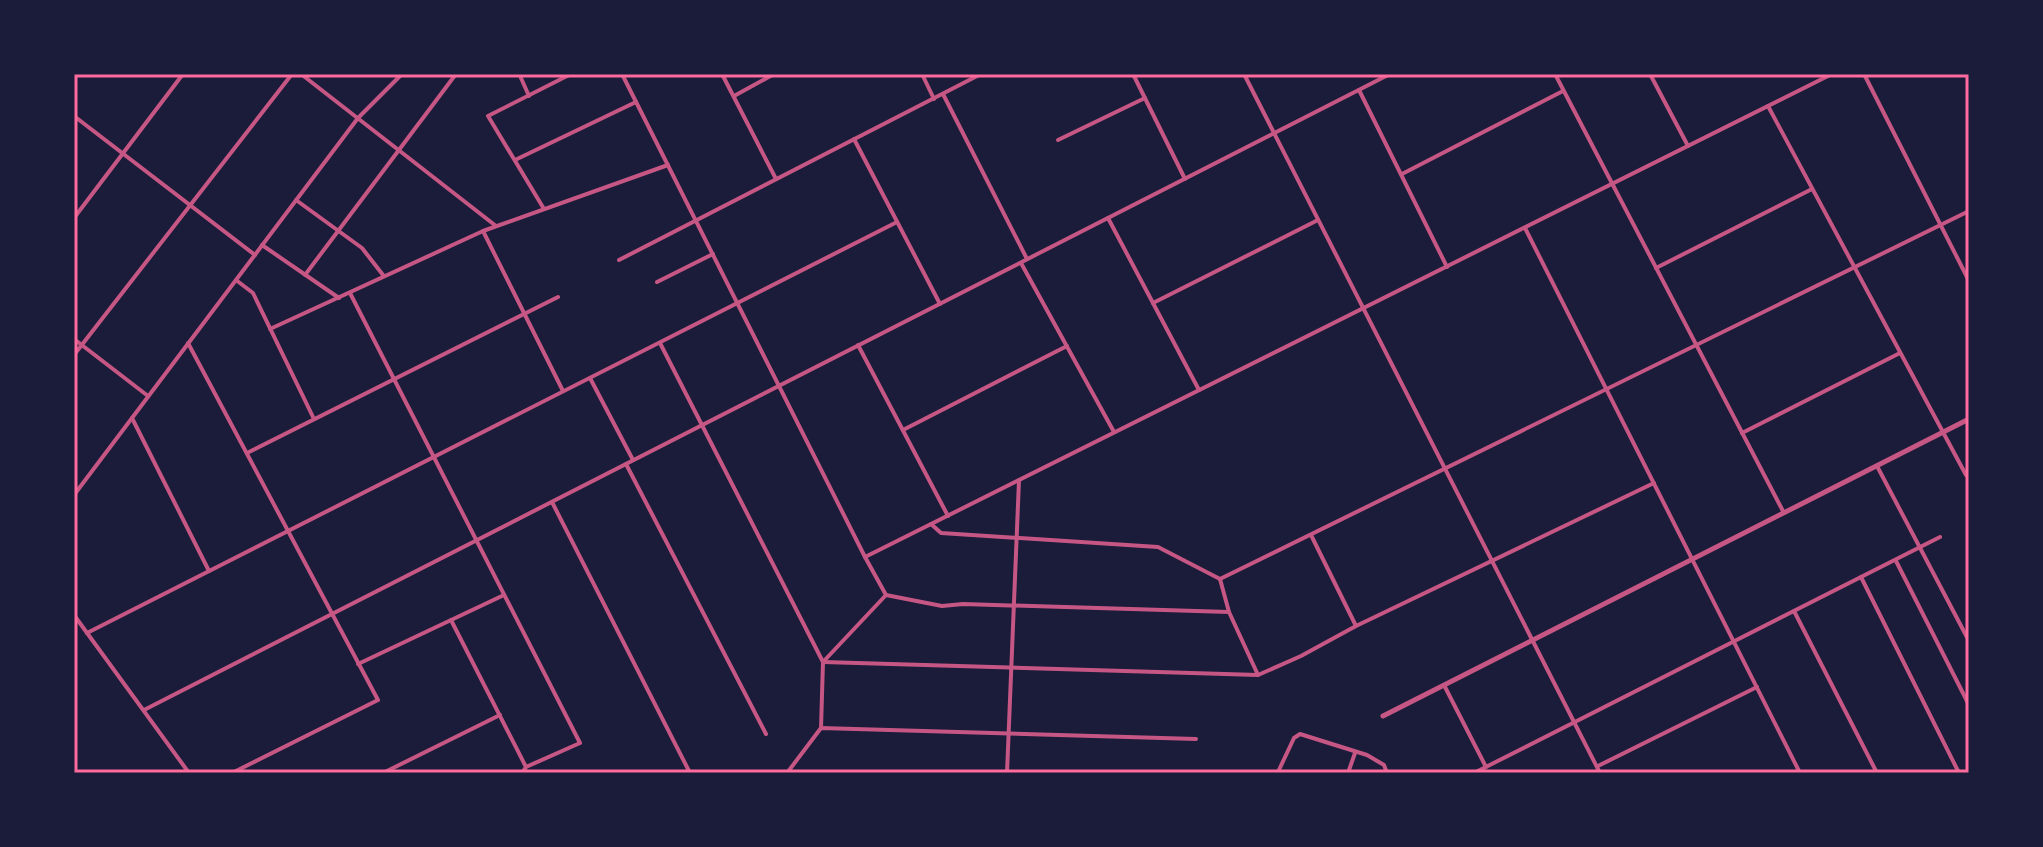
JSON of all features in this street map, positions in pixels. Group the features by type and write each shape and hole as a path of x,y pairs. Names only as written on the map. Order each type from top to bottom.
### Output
{"street":[{"path":"74,79 78,74"},
{"path":"74,218 183,74"},
{"path":"74,355 292,74"},
{"path":"301,74 496,226"},
{"path":"74,495 358,118 402,74"},
{"path":"305,275 456,74"},
{"path":"521,74 529,96"},
{"path":"544,210 488,116 571,74"},
{"path":"622,74 886,595 942,606 963,604 1229,612"},
{"path":"722,74 776,179"},
{"path":"734,96 774,74"},
{"path":"922,74 934,99"},
{"path":"619,260 981,74"},
{"path":"1133,74 1185,179"},
{"path":"1244,74 1600,773"},
{"path":"144,710 1390,74"},
{"path":"1555,74 1784,513"},
{"path":"1650,74 1688,146"},
{"path":"865,557 1832,74"},
{"path":"1864,74 1969,281"},
{"path":"1359,90 1447,267"},
{"path":"1402,174 1563,91"},
{"path":"943,94 1027,259"},
{"path":"1058,140 1145,98"},
{"path":"515,160 636,102"},
{"path":"1768,106 1966,475 1969,474"},
{"path":"74,116 255,255"},
{"path":"854,139 940,304"},
{"path":"270,329 483,231 668,165"},
{"path":"1656,268 1812,189"},
{"path":"296,200 362,248 383,275"},
{"path":"1220,579 1969,211"},
{"path":"1108,218 1199,390"},
{"path":"1153,303 1318,220"},
{"path":"87,633 897,222"},
{"path":"1525,228 1800,773"},
{"path":"483,231 563,391"},
{"path":"262,245 339,298"},
{"path":"657,282 713,254"},
{"path":"1021,262 1114,432"},
{"path":"236,280 253,293 314,419"},
{"path":"350,293 580,743 526,767 522,773"},
{"path":"247,453 558,297"},
{"path":"74,339 148,396"},
{"path":"188,343 378,700 232,773"},
{"path":"660,343 823,662 821,728 790,773"},
{"path":"858,345 948,516"},
{"path":"903,430 1067,346"},
{"path":"1742,433 1900,353"},
{"path":"590,378 633,460"},
{"path":"132,418 209,571"},
{"path":"1383,716 1969,419"},
{"path":"626,464 766,734"},
{"path":"1877,466 1969,641"},
{"path":"1007,773 1019,480"},
{"path":"823,662 1258,675 1654,483"},
{"path":"552,502 690,773"},
{"path":"931,524 941,533 1158,547 1220,579 1229,612 1258,675"},
{"path":"1310,534 1356,626"},
{"path":"1474,773 1940,537"},
{"path":"1896,560 1969,705"},
{"path":"1861,577 1958,771"},
{"path":"358,664 504,595"},
{"path":"823,662 886,595"},
{"path":"1794,611 1877,773"},
{"path":"74,615 189,773"},
{"path":"451,620 526,767"},
{"path":"1444,685 1486,767"},
{"path":"1597,767 1757,687"},
{"path":"383,773 500,715"},
{"path":"821,728 1196,739"},
{"path":"1278,772 1294,738 1300,734 1367,755 1384,765 1387,773"},
{"path":"1348,773 1355,752"}]}
